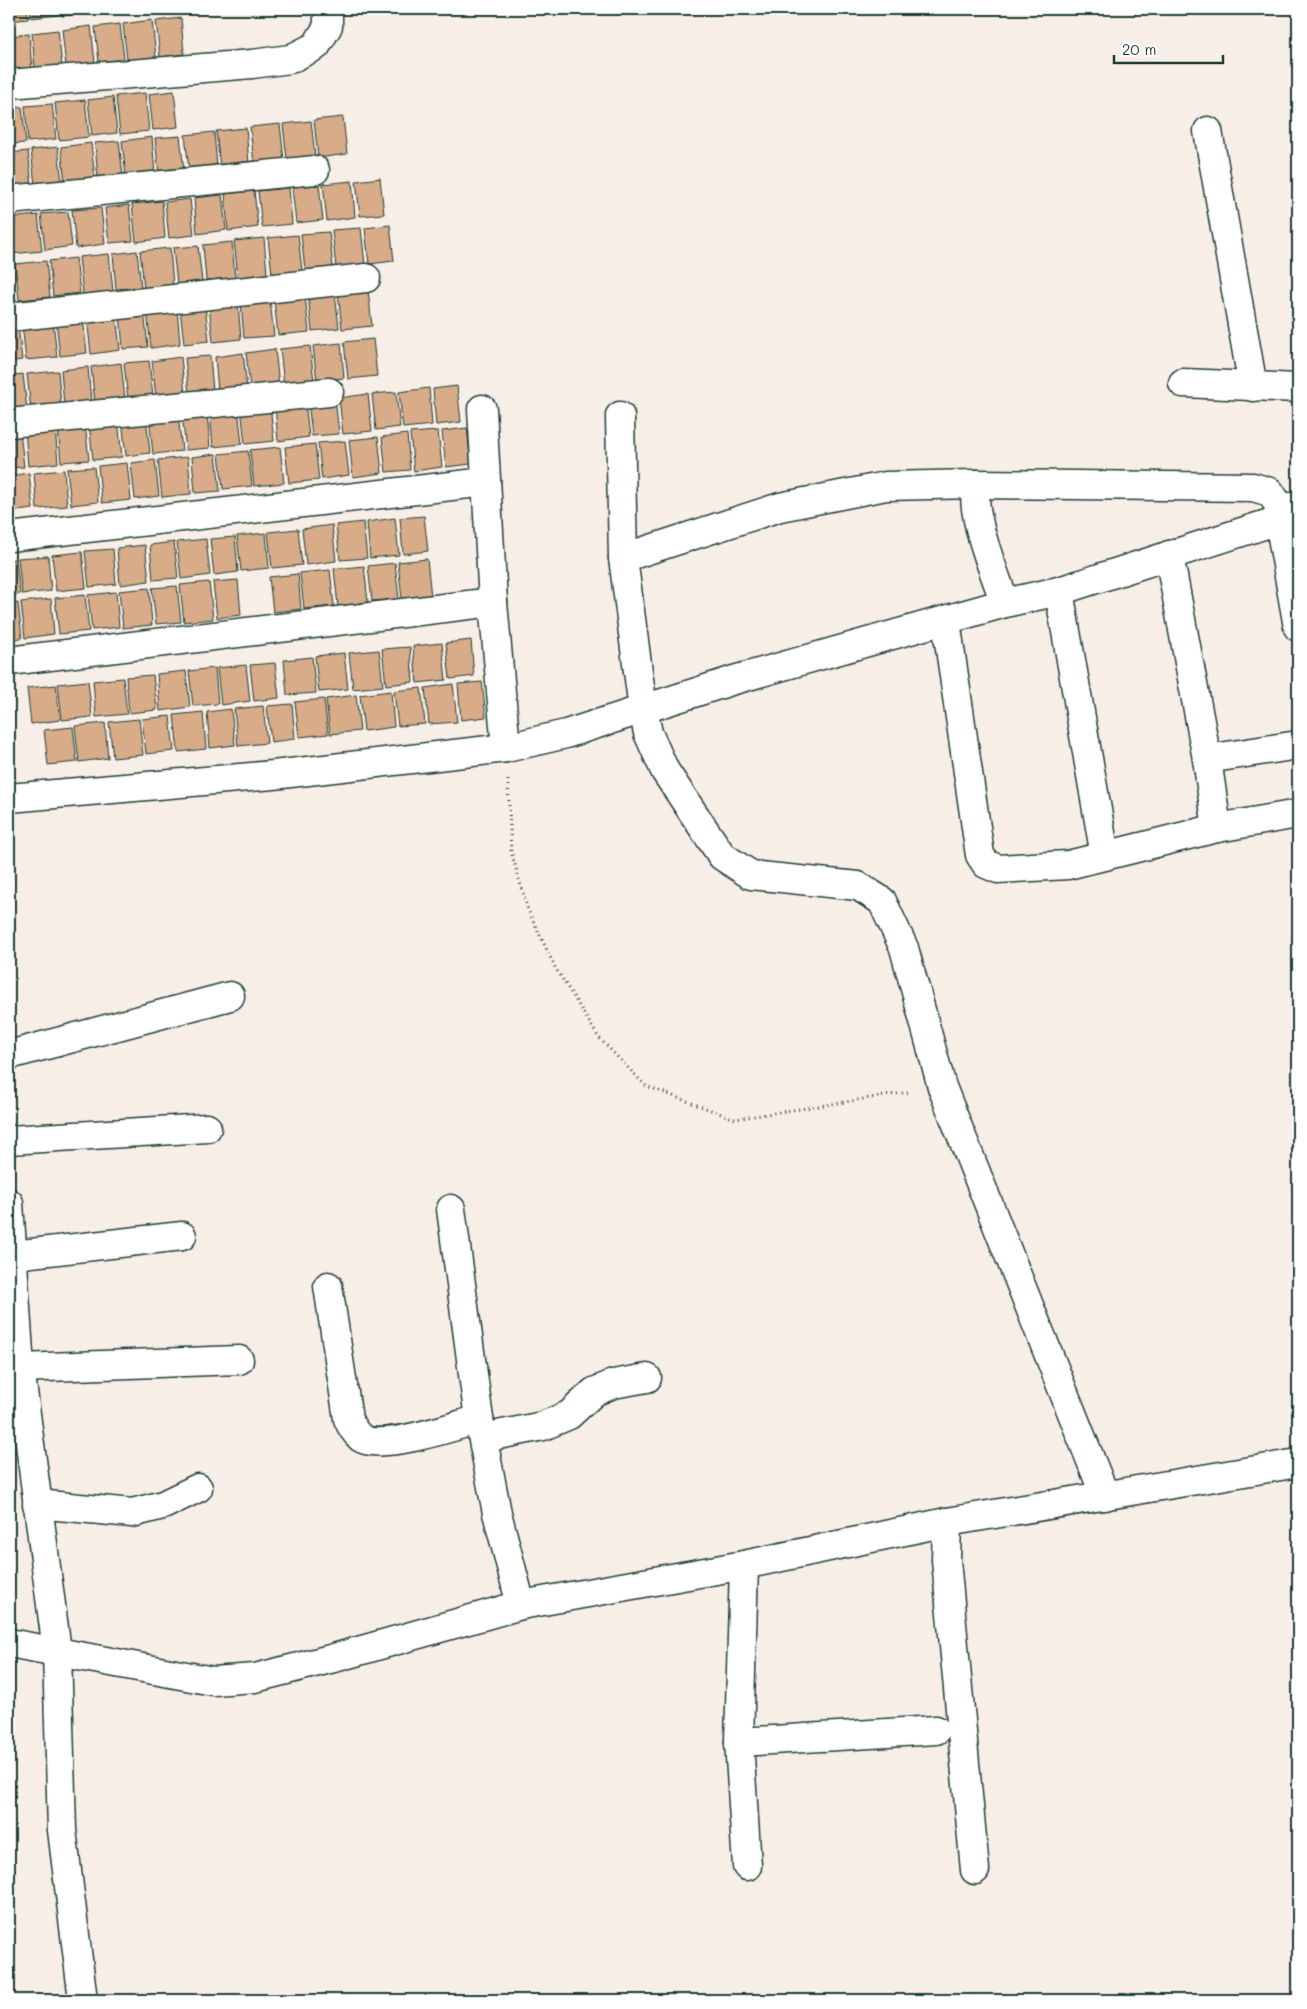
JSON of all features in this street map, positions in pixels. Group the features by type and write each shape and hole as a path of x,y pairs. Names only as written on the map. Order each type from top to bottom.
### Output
{"street":[{"path":"9,84 252,64 290,59 316,46 328,26 328,9"},
{"path":"1208,131 1253,387"},
{"path":"9,200 315,170"},
{"path":"9,317 366,278"},
{"path":"1183,383 1298,388"},
{"path":"9,423 329,392"},
{"path":"482,409 493,602 506,748"},
{"path":"620,416 623,558 643,709 648,732 665,771 722,856 751,875 858,886 882,901 904,948 942,1087 1105,1496"},
{"path":"9,537 486,482"},
{"path":"623,558 780,507 886,486 976,484 1253,487 1270,492 1286,511 1298,627"},
{"path":"976,484 974,497 976,515 1005,603"},
{"path":"9,798 273,775 506,748 566,734 734,680 1005,603 1059,591 1168,555 1286,511"},
{"path":"1168,555 1208,759 1217,828"},
{"path":"1059,591 1105,856"},
{"path":"9,661 493,602"},
{"path":"946,621 980,855 986,864 998,869 1068,865 1217,828 1298,814"},
{"path":"1208,759 1298,745"},
{"path":"9,1055 230,996"},
{"path":"9,1140 207,1128"},
{"path":"9,1203 20,1368 56,1651 62,1830 83,2000"},
{"path":"451,1208 481,1428 497,1513 521,1605"},
{"path":"13,1255 182,1236"},
{"path":"328,1286 348,1419 355,1432 371,1442 409,1439 481,1428 543,1426 569,1415 594,1392 613,1384 647,1378"},
{"path":"20,1368 239,1360"},
{"path":"9,1644 56,1651 163,1673 213,1681 255,1678 334,1658 521,1605 744,1565 947,1522 1298,1463"},
{"path":"37,1504 132,1513 163,1505 198,1488"},
{"path":"947,1522 946,1560 975,1870"},
{"path":"744,1565 739,1742 747,1866"},
{"path":"739,1742 936,1730"}],"path":[{"path":"506,748 511,851 528,910 555,967 599,1038 646,1086 735,1119 942,1087"}],"building":[{"path":"9,9 27,9 28,19 9,21"},
{"path":"30,9 58,9 58,15 31,18"},
{"path":"61,9 90,9 91,13 62,16"},
{"path":"181,18 184,54 160,57 156,21"},
{"path":"152,20 156,57 127,60 123,24"},
{"path":"120,24 124,59 99,62 95,27"},
{"path":"91,26 95,63 66,66 62,30"},
{"path":"58,30 62,66 35,69 32,33"},
{"path":"29,34 32,70 9,72 9,36"},
{"path":"174,91 178,127 153,130 149,94"},
{"path":"145,93 149,131 120,134 116,96"},
{"path":"113,97 117,133 92,136 88,100"},
{"path":"85,100 89,137 59,140 55,103"},
{"path":"52,104 56,139 28,142 25,106"},
{"path":"22,107 26,143 9,144 9,108"},
{"path":"343,117 347,154 318,158 314,120"},
{"path":"311,121 315,156 287,159 283,124"},
{"path":"280,124 284,160 254,164 250,127"},
{"path":"246,128 249,164 220,167 216,131"},
{"path":"214,132 217,167 189,170 185,135"},
{"path":"180,136 184,171 159,174 155,138"},
{"path":"152,137 155,174 126,177 122,141"},
{"path":"119,141 123,176 98,179 95,143"},
{"path":"91,143 95,180 65,183 61,147"},
{"path":"58,147 62,183 35,185 31,150"},
{"path":"28,151 32,186 9,189 9,153"},
{"path":"380,178 384,214 360,216 356,181"},
{"path":"352,181 355,217 327,221 323,184"},
{"path":"319,185 323,220 296,223 292,187"},
{"path":"289,188 292,224 262,227 258,191"},
{"path":"254,191 258,227 228,231 225,194"},
{"path":"222,195 226,230 197,234 194,198"},
{"path":"190,199 194,235 169,238 165,202"},
{"path":"162,201 165,238 136,242 132,204"},
{"path":"129,205 133,241 109,243 105,208"},
{"path":"101,208 105,244 76,248 72,210"},
{"path":"68,212 72,246 45,250 41,214"},
{"path":"38,215 42,251 11,254 9,218"},
{"path":"390,225 394,261 369,264 365,228"},
{"path":"361,228 365,265 336,268 332,230"},
{"path":"329,232 333,267 305,270 301,234"},
{"path":"298,235 302,271 272,274 268,238"},
{"path":"264,238 267,274 238,277 234,241"},
{"path":"232,242 235,278 206,280 203,245"},
{"path":"198,246 202,281 177,284 173,248"},
{"path":"170,248 173,285 144,288 140,251"},
{"path":"137,251 141,287 116,289 113,254"},
{"path":"109,254 113,291 83,294 79,257"},
{"path":"76,258 80,293 53,296 49,261"},
{"path":"46,261 50,297 19,300 15,264"},
{"path":"9,265 11,265 15,300 9,301"},
{"path":"368,289 372,326 342,329 338,292"},
{"path":"335,293 339,328 312,331 308,295"},
{"path":"305,296 309,332 278,335 274,299"},
{"path":"270,300 274,336 244,338 241,302"},
{"path":"238,303 241,339 213,342 209,306"},
{"path":"205,306 209,341 184,344 180,308"},
{"path":"177,308 180,344 151,348 147,311"},
{"path":"144,311 148,347 123,349 120,314"},
{"path":"116,314 120,350 91,354 87,317"},
{"path":"83,318 87,353 60,356 56,320"},
{"path":"53,321 57,357 26,360 22,324"},
{"path":"18,325 22,360 9,362 9,326"},
{"path":"373,339 377,376 348,379 344,342"},
{"path":"341,343 344,378 317,381 313,346"},
{"path":"310,346 314,382 284,385 280,349"},
{"path":"275,349 279,385 250,388 246,353"},
{"path":"243,353 247,389 218,391 215,357"},
{"path":"210,356 213,391 189,394 185,358"},
{"path":"181,357 185,394 156,397 152,361"},
{"path":"149,361 153,396 128,399 124,363"},
{"path":"121,363 125,400 95,403 91,367"},
{"path":"88,367 91,403 64,405 61,370"},
{"path":"58,371 61,406 31,410 27,374"},
{"path":"23,374 27,410 9,412 9,376"},
{"path":"457,386 461,422 436,425 433,389"},
{"path":"429,388 432,425 403,428 399,392"},
{"path":"396,392 400,427 376,430 372,394"},
{"path":"368,394 372,431 343,434 339,398"},
{"path":"335,398 339,434 312,436 308,401"},
{"path":"305,401 309,437 278,441 275,405"},
{"path":"270,405 274,441 245,444 241,408"},
{"path":"238,409 242,444 213,447 210,412"},
{"path":"207,412 210,448 186,450 182,415"},
{"path":"178,414 182,451 153,454 149,417"},
{"path":"146,417 150,453 126,456 122,420"},
{"path":"118,420 122,457 93,460 89,423"},
{"path":"85,424 89,460 61,462 58,427"},
{"path":"55,427 58,463 28,466 25,430"},
{"path":"467,428 471,464 446,467 442,431"},
{"path":"20,431 24,467 9,468 9,432"},
{"path":"438,431 442,467 414,471 410,433"},
{"path":"407,434 410,470 386,472 382,437"},
{"path":"378,437 382,473 353,477 349,440"},
{"path":"345,441 349,475 322,479 318,443"},
{"path":"315,444 319,480 289,483 285,447"},
{"path":"280,447 284,483 254,486 250,450"},
{"path":"248,451 252,486 223,489 219,454"},
{"path":"216,454 220,491 195,493 192,457"},
{"path":"188,457 191,494 162,497 158,460"},
{"path":"155,460 159,496 135,499 131,463"},
{"path":"127,463 131,500 102,503 98,466"},
{"path":"94,467 98,502 71,505 67,469"},
{"path":"64,470 67,506 37,509 34,473"},
{"path":"29,473 33,509 9,512 9,476"},
{"path":"424,516 428,551 403,554 400,518"},
{"path":"395,518 399,555 370,558 367,522"},
{"path":"363,522 367,558 340,560 336,525"},
{"path":"332,525 336,561 306,565 302,529"},
{"path":"298,529 302,565 272,568 268,532"},
{"path":"266,533 269,568 241,571 237,536"},
{"path":"235,537 238,572 214,575 210,539"},
{"path":"206,539 210,575 181,579 177,542"},
{"path":"174,542 178,578 153,580 150,545"},
{"path":"145,545 149,581 120,585 117,548"},
{"path":"113,549 116,584 89,587 85,551"},
{"path":"82,552 86,588 56,591 52,555"},
{"path":"48,556 51,591 22,594 18,558"},
{"path":"16,559 20,594 9,596 9,560"},
{"path":"427,559 431,597 402,600 398,562"},
{"path":"395,563 399,599 372,601 368,566"},
{"path":"364,566 368,602 338,606 334,569"},
{"path":"330,570 334,606 304,609 300,573"},
{"path":"298,574 301,609 273,612 269,577"},
{"path":"238,580 241,615 217,618 213,582"},
{"path":"209,582 213,619 184,622 180,585"},
{"path":"177,586 181,622 156,624 152,588"},
{"path":"149,588 152,625 123,628 119,591"},
{"path":"116,592 119,627 92,630 88,595"},
{"path":"85,595 89,631 59,634 55,598"},
{"path":"51,599 54,634 25,638 21,602"},
{"path":"18,603 22,638 9,639 9,604"},
{"path":"471,640 474,676 450,679 446,643"},
{"path":"442,643 446,680 417,683 413,646"},
{"path":"410,647 413,682 386,685 382,649"},
{"path":"379,650 383,686 353,689 349,653"},
{"path":"344,653 348,689 319,692 315,656"},
{"path":"312,657 316,693 287,695 284,660"},
{"path":"275,663 279,698 254,701 250,665"},
{"path":"246,665 250,701 221,705 217,668"},
{"path":"215,668 218,704 193,706 189,671"},
{"path":"186,671 190,707 160,711 157,674"},
{"path":"153,675 157,710 129,713 126,677"},
{"path":"123,678 127,714 96,717 93,681"},
{"path":"88,681 92,717 62,720 58,684"},
{"path":"482,682 486,717 461,720 458,684"},
{"path":"453,684 457,722 429,724 425,688"},
{"path":"56,685 60,720 31,724 27,688"},
{"path":"421,688 425,724 398,726 394,691"},
{"path":"391,691 394,727 364,731 360,695"},
{"path":"356,695 360,731 330,734 326,699"},
{"path":"324,699 328,734 299,737 295,702"},
{"path":"292,704 295,739 271,742 267,706"},
{"path":"263,706 267,743 238,746 234,709"},
{"path":"231,709 235,745 210,748 207,712"},
{"path":"203,712 206,749 178,752 174,715"},
{"path":"170,716 174,751 146,754 142,719"},
{"path":"139,719 143,755 113,758 109,722"},
{"path":"105,723 108,758 79,762 75,726"},
{"path":"73,727 77,762 48,765 44,730"}]}
